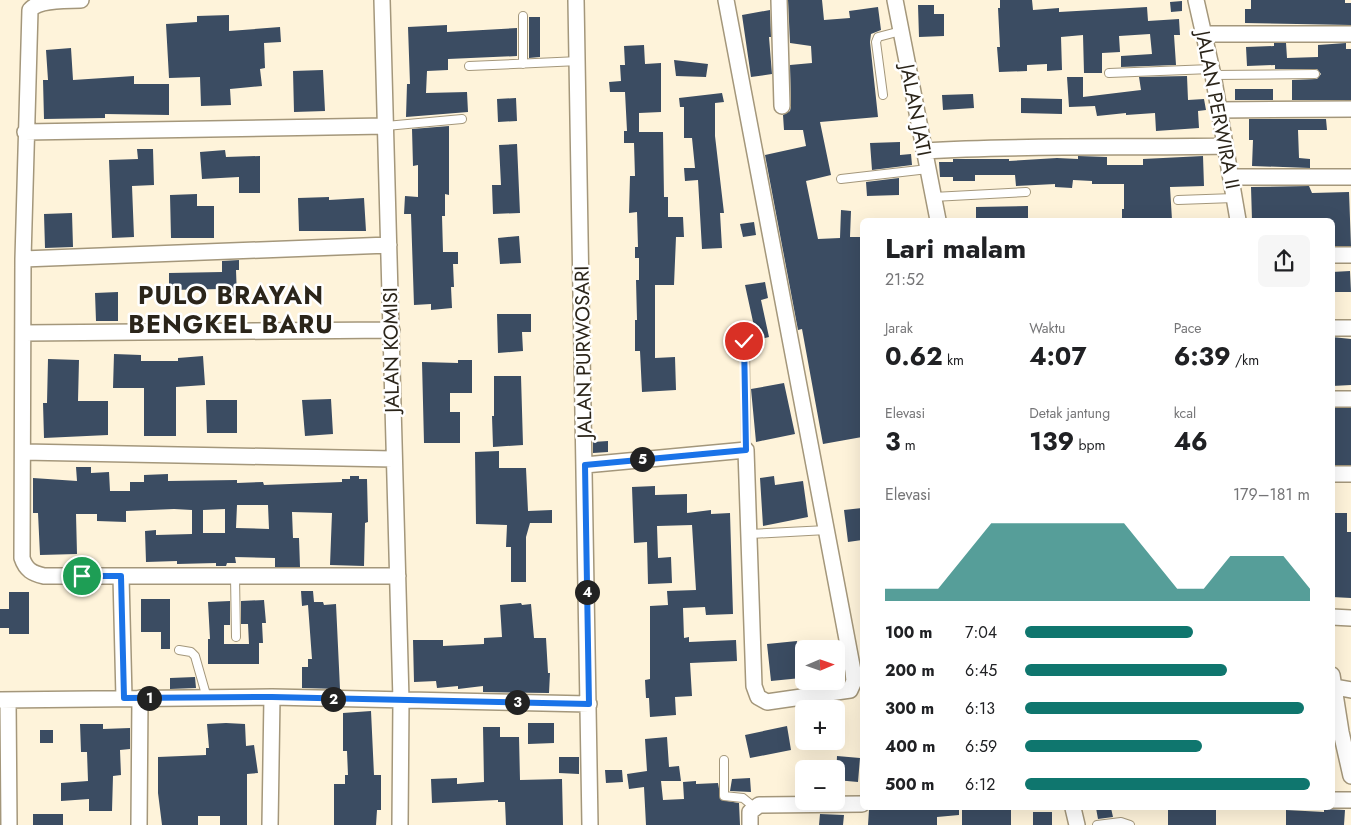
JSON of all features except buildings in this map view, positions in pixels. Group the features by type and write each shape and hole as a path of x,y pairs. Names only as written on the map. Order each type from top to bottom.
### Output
{"street":[{"path":"81,0 41,1 33,5 30,10 25,132 23,259 22,558 26,568 34,574 44,576 398,576"},
{"name":"JALAN KOMISI","path":"382,0 401,700 400,825"},
{"name":"JALAN PURWOSARI","path":"577,0 590,825"},
{"path":"585,465 746,450 754,686 758,697 767,702 850,690 854,680 726,0"},
{"path":"779,0 782,106"},
{"name":"JALAN JATI","path":"895,0 938,218"},
{"name":"JALAN PERWIRA II","path":"1196,0 1212,72 1238,218"},
{"path":"1204,34 1351,34"},
{"path":"1218,110 1351,108"},
{"path":"25,132 386,126"},
{"path":"924,151 1043,146 1132,148 1225,146"},
{"path":"1231,178 1351,177"},
{"path":"23,259 389,245"},
{"path":"1335,255 1351,255"},
{"path":"1335,328 1351,328"},
{"path":"24,333 392,330"},
{"path":"1335,399 1351,399"},
{"path":"23,452 393,459"},
{"path":"1335,474 1351,474"},
{"path":"121,576 124,698"},
{"path":"1335,617 1351,618"},
{"path":"1335,686 1351,690"},
{"path":"1335,690 1346,732 1351,776"},
{"path":"9,825 4,700 272,697 589,704"},
{"path":"270,825 272,697"},
{"path":"139,825 140,698"},
{"path":"1335,800 1351,800"},
{"path":"750,825 750,812 758,804 860,804"},
{"path":"1073,810 1077,825"}],"lane":[{"path":"523,16 523,64"},
{"path":"883,95 876,42 878,37 902,31"},
{"path":"469,66 579,61"},
{"path":"1109,72 1315,74"},
{"path":"386,126 462,119"},
{"path":"842,179 928,169"},
{"path":"933,197 1026,192"},
{"path":"1178,200 1234,198"},
{"path":"744,341 746,450"},
{"path":"750,534 827,530"},
{"path":"235,576 236,636"},
{"path":"179,650 191,652 195,656 208,698"},
{"path":"724,760 724,796 743,798 754,807"},
{"path":"1097,825 1121,822 1130,825"}],"district":[{"name":"PULO BRAYAN BENGKEL BARU","path":"231,310"}],"route":[{"path":"82,576 121,576 124,698 272,697 589,704 585,465 746,450 744,341"}]}
